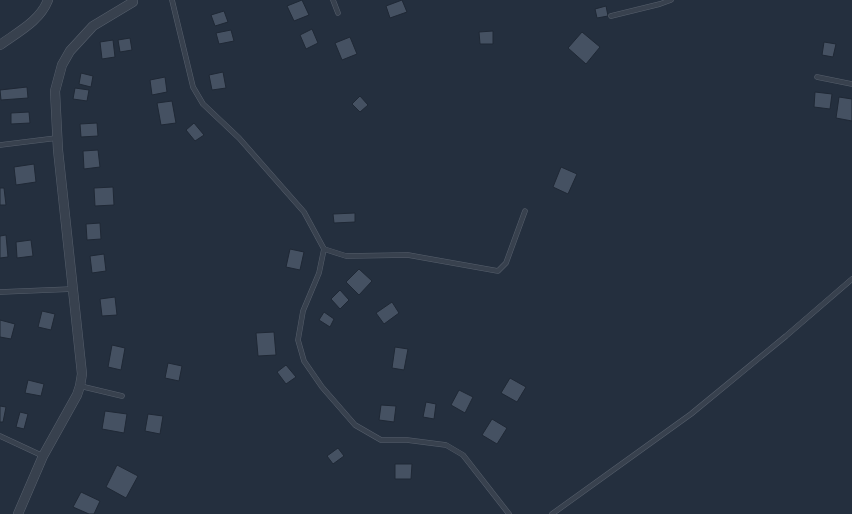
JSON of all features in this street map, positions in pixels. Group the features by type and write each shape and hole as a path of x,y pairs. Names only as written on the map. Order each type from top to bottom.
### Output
{"street":[{"path":"0,45 34,21 42,12 48,0"},
{"path":"18,514 43,456 77,395 82,374 57,138 55,91 62,65 70,51 93,26 134,1"}],"lane":[{"path":"172,0 193,87 203,104 239,138 304,212 324,249 319,273 303,311 298,340 304,361 322,387 355,425 381,440 407,440 446,445 463,455 509,514"},
{"path":"333,0 338,13"},
{"path":"611,16 671,0"},
{"path":"816,77 852,84"},
{"path":"0,145 57,138"},
{"path":"324,249 346,256 408,255 498,271 506,263 525,210"},
{"path":"552,514 692,414 852,280"},
{"path":"0,292 73,290"},
{"path":"80,386 122,396"},
{"path":"0,436 43,456"}],"building":[{"path":"302,0 309,15 294,21 287,6"},
{"path":"402,0 407,12 390,18 386,6"},
{"path":"606,6 608,16 597,18 595,9"},
{"path":"224,11 228,22 215,26 211,15"},
{"path":"312,29 318,43 306,49 300,35"},
{"path":"231,30 234,41 219,44 216,33"},
{"path":"493,31 493,44 480,44 479,32"},
{"path":"582,32 600,47 586,64 568,48"},
{"path":"350,37 357,54 342,60 335,43"},
{"path":"130,38 132,50 120,52 118,40"},
{"path":"113,40 115,57 102,59 100,42"},
{"path":"824,42 836,44 833,57 822,55"},
{"path":"223,72 226,88 212,90 209,75"},
{"path":"81,73 93,76 91,87 79,84"},
{"path":"165,77 167,92 152,95 150,80"},
{"path":"27,87 28,98 1,100 0,90"},
{"path":"75,88 89,90 87,101 73,99"},
{"path":"815,92 832,94 830,109 814,107"},
{"path":"360,96 368,105 360,112 352,104"},
{"path":"839,97 852,99 852,121 836,118"},
{"path":"172,101 176,123 161,125 157,103"},
{"path":"29,112 30,123 11,124 11,113"},
{"path":"97,123 98,136 81,137 80,124"},
{"path":"194,123 204,135 195,141 186,130"},
{"path":"98,150 100,167 84,169 83,151"},
{"path":"34,164 36,182 16,185 14,167"},
{"path":"561,167 577,174 568,194 553,187"},
{"path":"113,187 114,205 95,206 94,188"},
{"path":"0,188 4,188 6,205 0,205"},
{"path":"355,213 355,222 334,223 333,214"},
{"path":"100,223 101,239 87,240 86,224"},
{"path":"6,235 8,257 0,258 0,236"},
{"path":"31,240 33,256 17,258 16,242"},
{"path":"290,249 304,252 300,270 286,267"},
{"path":"104,254 106,271 92,273 90,256"},
{"path":"359,269 372,281 359,295 346,282"},
{"path":"340,290 349,300 340,309 331,299"},
{"path":"115,297 117,315 102,316 100,299"},
{"path":"392,302 399,313 384,324 376,313"},
{"path":"42,311 55,314 51,330 38,327"},
{"path":"324,312 334,319 330,327 319,320"},
{"path":"0,320 15,324 11,339 0,337"},
{"path":"274,332 276,355 258,356 256,333"},
{"path":"112,345 125,348 121,370 108,367"},
{"path":"395,347 408,349 404,370 392,368"},
{"path":"168,363 182,366 179,381 165,378"},
{"path":"286,365 296,377 286,384 277,372"},
{"path":"510,378 526,387 517,402 501,393"},
{"path":"28,380 44,384 41,396 25,393"},
{"path":"459,390 473,397 465,413 451,405"},
{"path":"426,402 436,404 434,419 423,417"},
{"path":"381,405 396,406 394,422 379,420"},
{"path":"0,406 6,407 3,422 0,422"},
{"path":"105,411 127,414 124,433 102,429"},
{"path":"20,412 28,414 24,429 16,427"},
{"path":"148,414 163,416 160,434 145,431"},
{"path":"492,419 507,428 497,444 482,435"},
{"path":"338,448 344,456 333,464 327,456"},
{"path":"395,464 412,464 411,479 395,479"},
{"path":"117,465 138,476 126,498 106,487"},
{"path":"81,492 100,501 94,514 89,514 73,507"}]}
